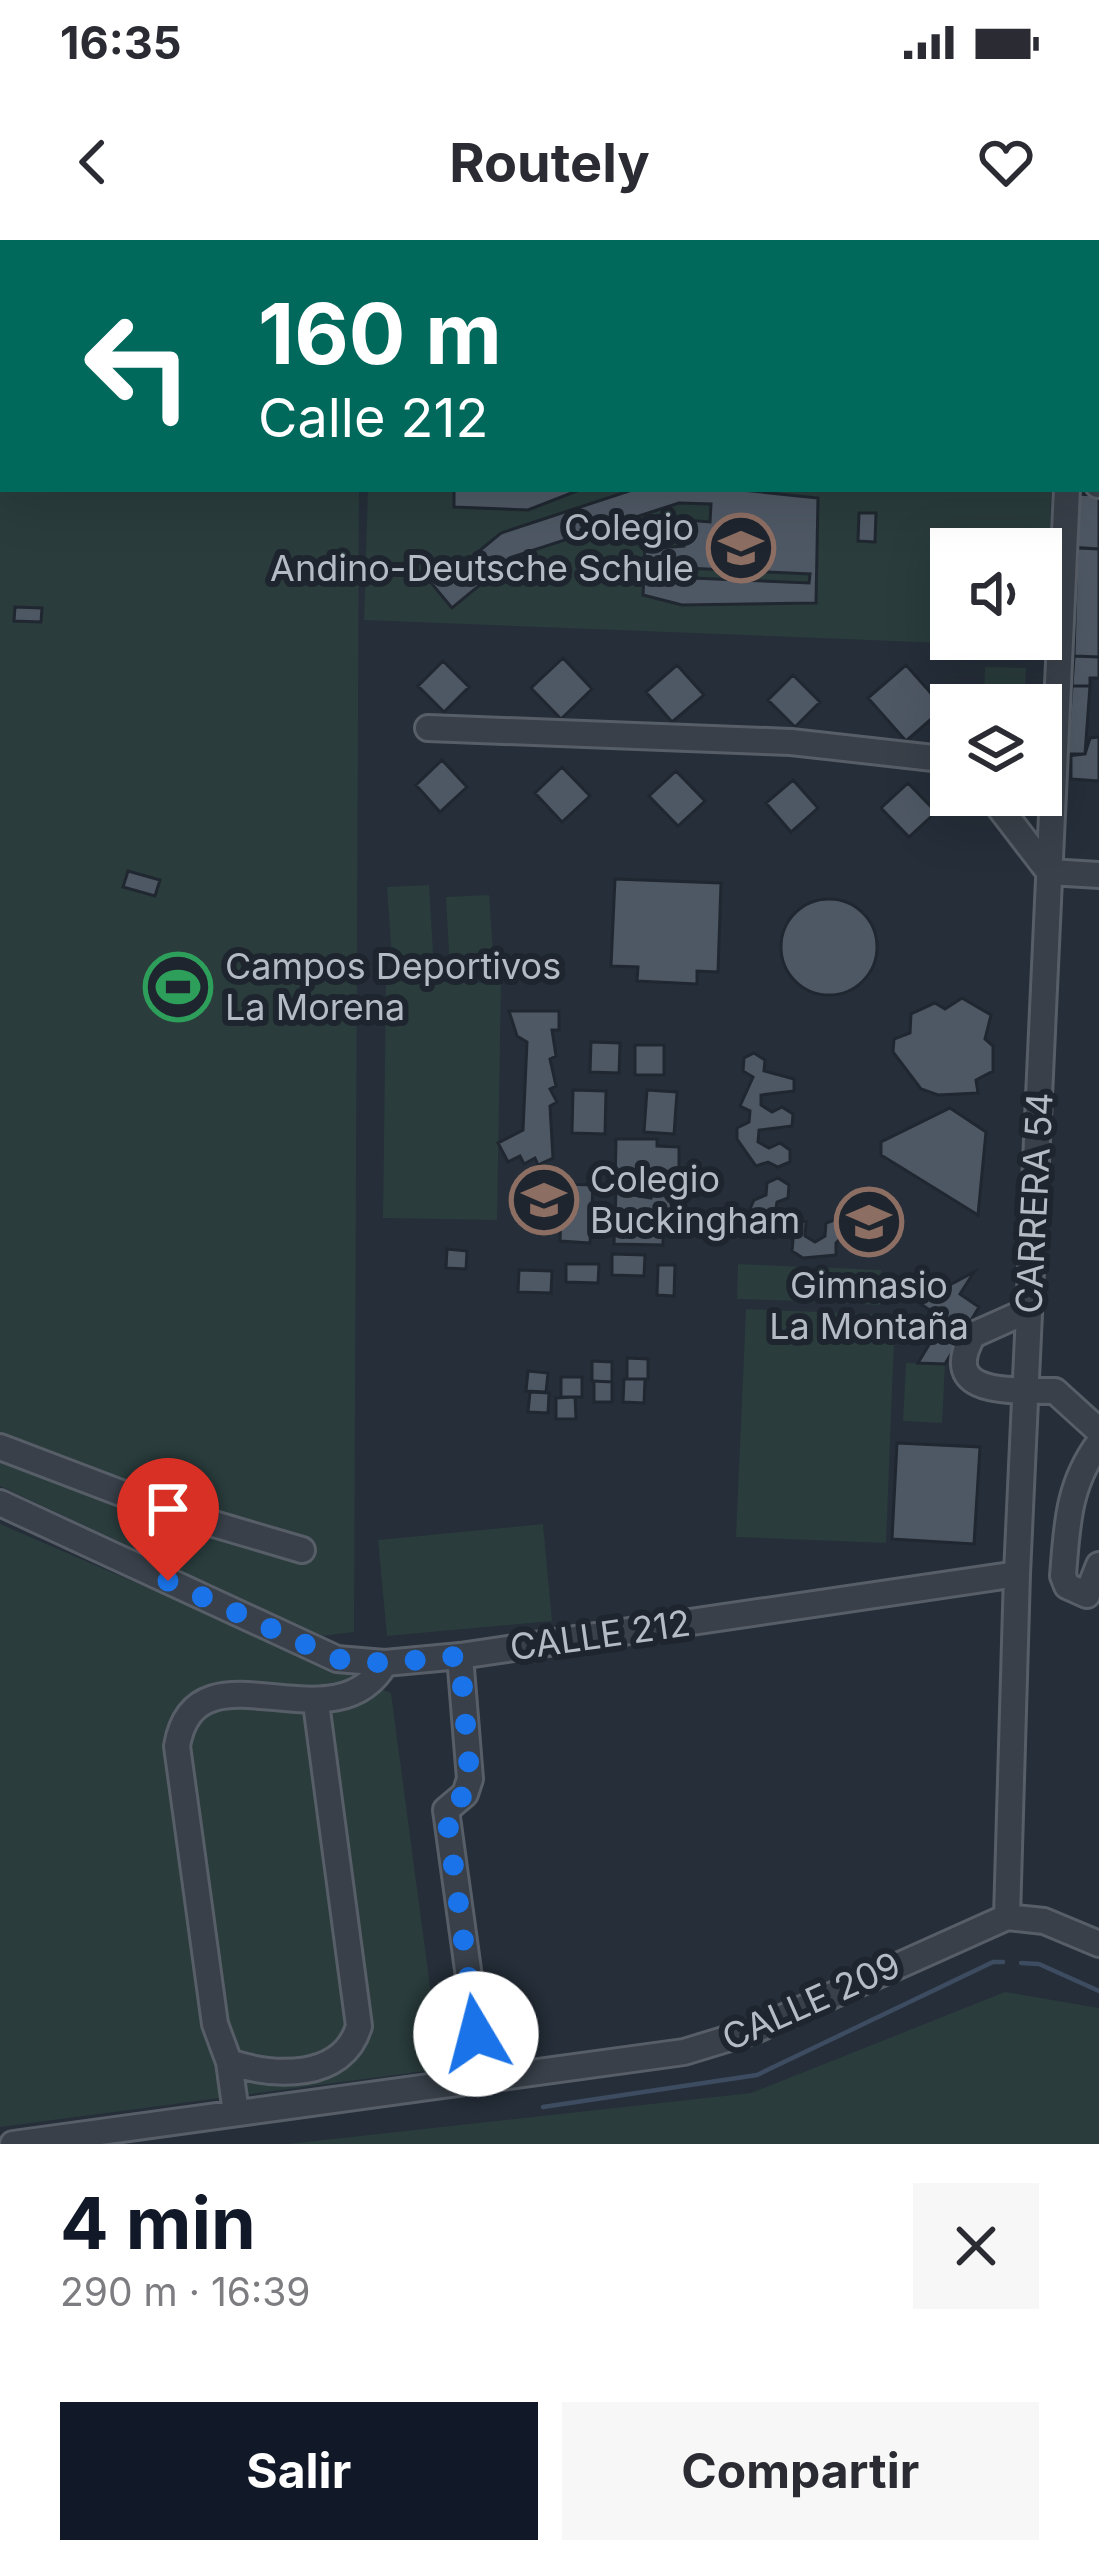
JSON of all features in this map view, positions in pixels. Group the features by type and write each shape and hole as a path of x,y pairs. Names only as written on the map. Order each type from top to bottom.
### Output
{"street":[{"name":"CARRERA 54","path":"1007,1917 1017,1574 1067,492"},
{"path":"428,728 791,742 930,758"},
{"path":"1006,816 1049,872 1099,875"},
{"path":"1029,1310 981,1327 965,1356 978,1384 1025,1392 1055,1391 1099,1431"},
{"path":"1099,1443 1078,1470 1070,1496 1063,1576 1067,1586 1087,1595 1099,1565"},
{"path":"0,1447 163,1509 302,1550"},
{"name":"CALLE 212","path":"0,1503 337,1659 385,1663 1017,1574"},
{"path":"460,1656 470,1779 465,1794 446,1810 483,2079"},
{"path":"236,2113 229,2062 215,2024 177,1746 181,1724 194,1711 239,1693 316,1703 367,1689 385,1663"},
{"path":"229,2062 258,2072 315,2068 341,2057 354,2044 359,2026 316,1703"},
{"path":"1007,1917 1044,1921 1099,1945"},
{"name":"CALLE 209","path":"13,2144 721,2043 1007,1917"}],"shaded area":[{"name":"Campos Deportivos La Morena","path":"0,492 359,492 354,1632 322,1636 0,1486"},
{"path":"368,492 1051,492 1050,528 930,528 930,642 364,620"},
{"path":"985,667 1026,668 1025,684 985,684"},
{"path":"429,885 434,969 393,972 387,887"},
{"path":"489,895 494,967 450,970 446,897"},
{"path":"386,981 501,983 497,1220 383,1218"},
{"path":"738,1264 804,1267 803,1301 737,1299"},
{"path":"815,1267 881,1270 880,1305 814,1302"},
{"path":"746,1309 895,1315 886,1543 736,1537"},
{"path":"906,1363 945,1364 942,1423 903,1421"},
{"path":"0,1524 391,1693 441,2069 0,2127"},
{"path":"543,1524 552,1621 387,1636 378,1540"},
{"path":"1005,1992 1099,2008 1099,2144 287,2144 751,2093"}],"building":[{"name":"Colegio Andino-Deutsche Schule","path":"454,492 574,492 528,510 454,507"},
{"name":"Colegio Andino-Deutsche Schule","path":"626,492 761,492 818,498 816,603 682,605 643,595 644,576 809,583 810,574 644,566 645,549 684,546 685,520 710,522 711,504 679,503 515,556 452,608 422,572 436,560 449,576 501,533"},
{"path":"1072,494 1099,495 1099,549 1070,547"},
{"path":"859,513 876,513 875,542 858,541"},
{"path":"1077,548 1099,549 1099,657 1074,656"},
{"path":"15,607 42,608 41,622 14,621"},
{"path":"1074,656 1099,657 1099,678 1090,678 1090,686 1072,686"},
{"path":"563,658 592,689 561,719 531,688"},
{"path":"443,661 469,687 444,712 418,686"},
{"path":"677,665 704,695 672,722 646,692"},
{"path":"906,665 930,692 930,720 906,741 868,698"},
{"path":"793,675 820,702 795,727 768,700"},
{"path":"1072,686 1090,686 1085,754 1067,756"},
{"path":"1099,737 1099,781 1071,779 1071,754 1085,754 1090,738"},
{"path":"442,760 467,787 440,812 416,785"},
{"path":"562,767 590,796 562,822 535,793"},
{"path":"676,771 705,801 678,826 649,796"},
{"path":"793,780 818,808 791,832 766,803"},
{"path":"908,783 930,806 932,816 909,837 881,808"},
{"path":"128,871 160,880 155,896 123,887"},
{"path":"615,879 721,883 718,972 697,971 697,984 637,981 638,967 611,966"},
{"path":"829,899 863,913 877,947 863,981 829,995 795,981 781,947 795,913"},
{"path":"962,998 991,1015 985,1039 993,1046 993,1071 976,1080 978,1093 938,1095 921,1089 893,1052 894,1039 910,1033 911,1014 935,1003 945,1009"},
{"path":"509,1011 559,1011 559,1030 552,1030 556,1056 550,1059 556,1086 550,1089 557,1102 550,1106 553,1158 538,1165 535,1158 524,1164 520,1156 508,1162 498,1143 523,1130 527,1042 517,1036"},
{"path":"591,1042 620,1043 619,1073 590,1072"},
{"path":"635,1045 664,1045 664,1075 635,1075"},
{"path":"754,1053 765,1060 764,1071 794,1079 794,1091 761,1095 761,1105 772,1112 782,1107 793,1114 792,1126 759,1130 758,1142 769,1148 780,1143 790,1150 790,1162 778,1167 768,1162 756,1166 737,1139 737,1128 749,1122 750,1111 740,1106 753,1077 743,1071 744,1058"},
{"path":"573,1090 606,1091 605,1134 572,1133"},
{"path":"647,1090 677,1092 674,1134 644,1132"},
{"path":"950,1108 986,1132 978,1215 881,1155 881,1142"},
{"path":"616,1139 657,1139 657,1146 679,1147 679,1182 615,1185"},
{"path":"778,1178 789,1185 788,1198 777,1202 775,1214 806,1222 805,1236 815,1242 825,1236 826,1223 838,1219 839,1206 851,1201 862,1208 860,1220 836,1243 836,1255 803,1258 792,1251 793,1240 785,1234 773,1239 763,1231 751,1237 741,1229 754,1200 766,1195 767,1183"},
{"path":"562,1184 593,1185 590,1243 560,1241"},
{"path":"616,1192 651,1198 654,1192 670,1192 674,1234 663,1233 663,1245 614,1244"},
{"path":"447,1249 467,1251 466,1269 446,1268"},
{"path":"612,1254 645,1255 644,1276 612,1275"},
{"path":"566,1264 599,1264 598,1283 566,1282"},
{"path":"658,1265 675,1265 674,1296 657,1295"},
{"path":"519,1270 552,1271 551,1293 518,1292"},
{"path":"974,1272 960,1294 979,1307 945,1364 918,1363 944,1320 918,1302"},
{"path":"627,1358 648,1359 648,1379 627,1379"},
{"path":"592,1361 612,1362 612,1382 592,1381"},
{"path":"528,1371 548,1373 546,1392 526,1391"},
{"path":"561,1377 582,1377 582,1397 561,1397"},
{"path":"624,1379 645,1379 644,1403 623,1402"},
{"path":"594,1381 612,1382 612,1402 594,1402"},
{"path":"530,1392 549,1393 548,1413 528,1412"},
{"path":"575,1397 576,1419 556,1419 556,1398"},
{"path":"897,1443 980,1447 974,1544 892,1539"}],"waterway":[{"path":"543,2107 757,2075 993,1962 1003,1962"},
{"path":"1021,1963 1039,1964 1099,1991"}],"place":[{"name":"Colegio Andino-Deutsche Schule","path":"741,548"},
{"name":"Campos Deportivos La Morena","path":"178,987"},
{"name":"Colegio Buckingham","path":"544,1200"},
{"name":"Gimnasio La Montaña","path":"869,1222"}],"route":[{"path":"168,1581 337,1659 385,1663 460,1656 470,1787 446,1805 446,1810 476,2034"}]}
